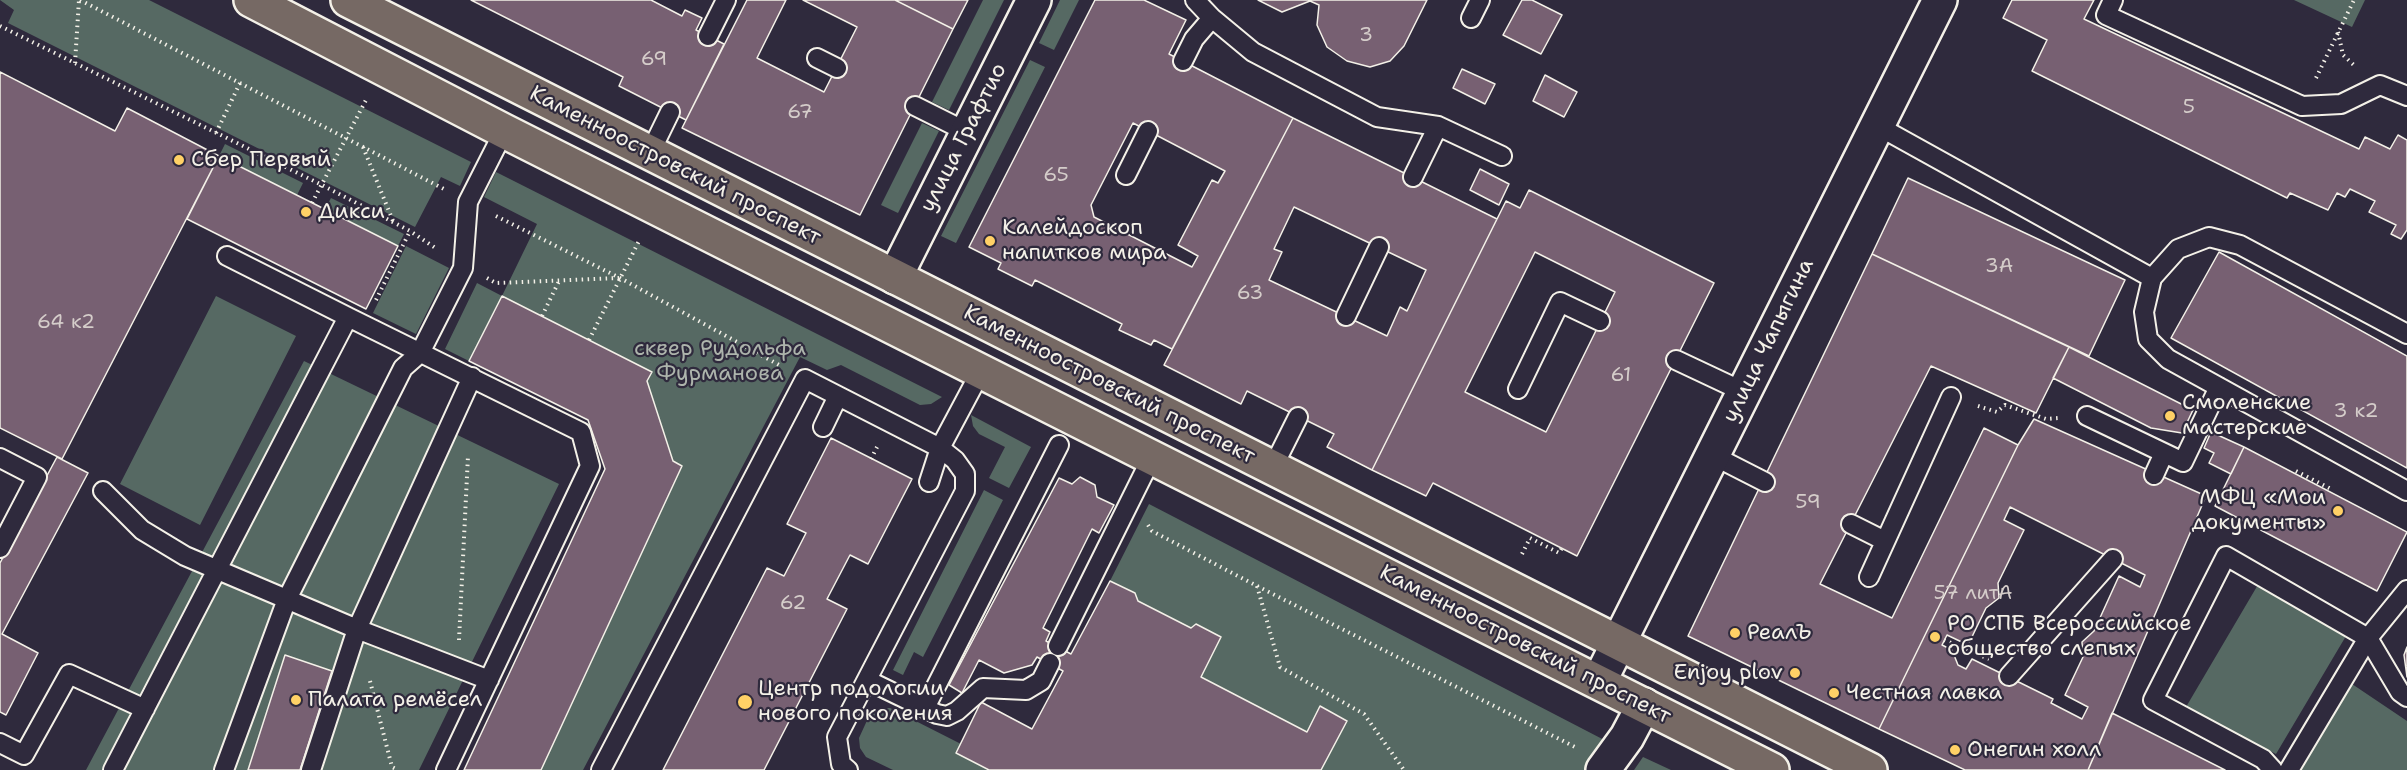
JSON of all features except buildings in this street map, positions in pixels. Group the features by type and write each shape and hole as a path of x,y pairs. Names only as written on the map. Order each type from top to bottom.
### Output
{"main road":[{"name":"Каменноостровский проспект","path":"251,0 504,131 1772,770"},
{"name":"Каменноостровский проспект","path":"348,0 1870,770"}],"street":[{"name":"улица Графтио","path":"895,277 1034,0"},
{"name":"улица Чапыгина","path":"1599,682 1940,0"},
{"path":"1606,767 1627,737 1644,705"}],"lane":[{"path":"708,36 726,0"},
{"path":"1195,0 1212,18 1253,52 1377,117 1438,126 1502,156"},
{"path":"1471,18 1480,0"},
{"path":"2113,0 2106,15 2302,106 2341,104 2380,85 2407,96"},
{"path":"1183,61 1194,39 1212,18"},
{"path":"817,58 837,68"},
{"path":"915,106 967,132"},
{"path":"650,153 670,112"},
{"path":"1876,124 2152,278"},
{"path":"1413,177 1438,126"},
{"path":"224,770 287,599 403,368 420,353 464,268 468,202 504,131"},
{"path":"1126,175 1148,131"},
{"path":"2407,334 2240,245 2209,237 2178,249 2152,278 2144,312 2148,339 2168,359 2407,491"},
{"path":"1346,316 1379,247"},
{"path":"227,256 581,432 590,466 446,770"},
{"path":"1518,389 1560,302 1600,321"},
{"path":"113,770 217,571 356,321"},
{"path":"1676,360 1744,392"},
{"path":"929,482 940,448 981,371"},
{"path":"311,770 357,629 472,377"},
{"path":"601,770 805,379 940,448 955,460 965,474 965,491 837,737 841,764 848,770"},
{"path":"2087,416 2183,462 2219,387"},
{"path":"823,427 838,396"},
{"path":"1869,577 1951,397"},
{"path":"1273,467 1298,417"},
{"path":"925,708 1059,445"},
{"path":"2154,475 2164,453"},
{"path":"1712,455 1765,482"},
{"path":"1058,646 1152,457"},
{"path":"0,458 37,477 0,548"},
{"path":"103,491 142,530 185,556 357,629 489,680"},
{"path":"1851,524 1885,541"},
{"path":"2273,770 2263,759 2153,700 2226,556 2368,638 2400,692 2407,697"},
{"path":"2012,673 2113,559"},
{"path":"2289,770 2368,638 2407,590"},
{"path":"867,680 947,716 957,711 983,688 1026,690 1041,681 1050,663"},
{"path":"0,743 24,755 69,674 145,709"}],"path":[{"path":"75,63 79,0"},
{"path":"2302,106 2354,0"},
{"path":"0,26 322,185 410,231 464,268 496,283 620,278"},
{"path":"2338,32 2343,56 2380,85"},
{"path":"216,133 240,83"},
{"path":"312,203 367,97"},
{"path":"363,147 393,222"},
{"path":"356,321 410,231"},
{"path":"589,340 642,236"},
{"path":"542,316 559,281"},
{"path":"1951,397 1997,412 2005,405 2046,419 2087,416"},
{"path":"458,668 468,447"},
{"path":"871,459 877,447"},
{"path":"2296,471 2333,490"},
{"path":"1131,499 1152,531 1606,767"},
{"path":"1520,559 1530,538 1559,553 1562,548"},
{"path":"1257,586 1280,667 1364,714 1404,770"},
{"path":"357,629 391,769 398,770"},
{"path":"1944,640 2012,673"}],"green space":[{"path":"0,0 149,0 471,162 460,186 441,177 415,227 8,23 14,10"},
{"path":"983,0 1004,0 949,110 932,102"},
{"path":"1060,0 1079,0 1054,50 1039,43"},
{"path":"2294,0 2365,0 2352,27"},
{"path":"1030,60 1045,67 956,243 941,236"},
{"path":"922,123 939,131 898,213 881,205"},
{"path":"225,144 303,183 297,195 219,156"},
{"name":"сквер Рудольфа Фурманова","path":"496,172 942,397 931,404 920,405 841,365 827,370 800,357 583,770 541,770 682,466 673,461 647,381 652,372 502,296 537,224 484,197"},
{"path":"331,198 404,234 398,246 325,209"},
{"path":"406,246 449,268 416,334 373,313"},
{"path":"477,283 502,296 469,361 445,349"},
{"path":"216,296 296,336 200,525 120,484"},
{"path":"304,361 559,484 419,770 86,770"},
{"path":"971,415 1031,447 1009,488 989,478 1005,447 979,434 973,426"},
{"path":"984,490 1003,500 923,657 914,652 903,675 893,670"},
{"path":"1149,504 1610,743 1591,770 1321,770 1347,720 1320,706 1307,732 1201,677 1221,637 1196,624 1191,628 1138,601 1135,593 1110,581"},
{"path":"2259,583 2346,636 2276,754 2186,707"},
{"path":"2352,684 2407,721 2407,770 2297,770"},
{"path":"879,708 890,708 961,744 956,753 989,770 893,770 866,757 860,748 859,738 870,714"},
{"path":"1643,757 1671,770 1634,770"}],"place":[{"name":"Сбер Первый","path":"179,160"},
{"name":"Дикси","path":"306,212"},
{"name":"Калейдоскоп напитков мира","path":"990,241"},
{"name":"Смоленские мастерские","path":"2170,416"},
{"name":"МФЦ «Мои документы»","path":"2338,511"},
{"name":"РеалЪ","path":"1735,633"},
{"name":"РО СПБ Всероссийское общество слепых","path":"1935,637"},
{"name":"Enjoy plov","path":"1795,673"},
{"name":"Честная лавка","path":"1834,693"},
{"name":"Палата ремёсел","path":"296,700"},
{"name":"Центр подологии нового поколения","path":"745,702"},
{"name":"Онегин холл","path":"1955,750"}]}
